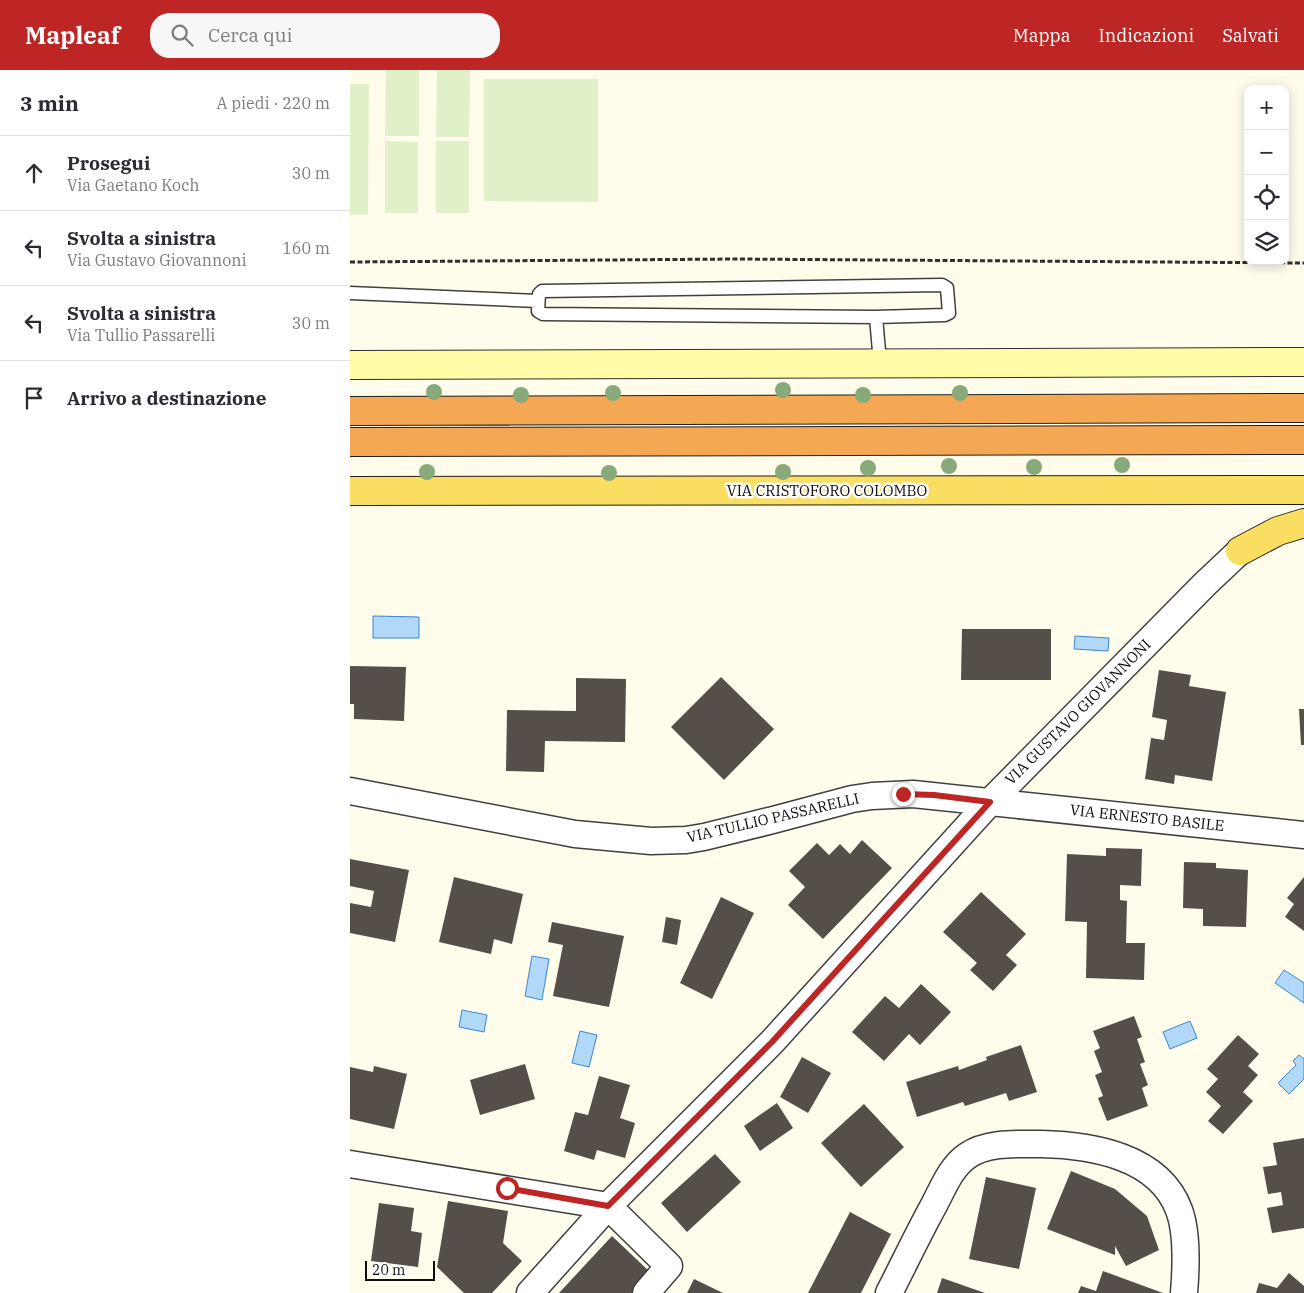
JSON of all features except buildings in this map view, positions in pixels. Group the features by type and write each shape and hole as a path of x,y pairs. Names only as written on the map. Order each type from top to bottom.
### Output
{"highway":[{"path":"1146,408 1304,396"},
{"path":"350,412 1304,408"},
{"path":"350,442 1304,440"}],"main road":[{"path":"350,352 414,365"},
{"path":"350,365 1304,362"},
{"name":"VIA CRISTOFORO COLOMBO","path":"350,492 1304,490"},
{"path":"1240,551 1278,531 1304,523"}],"street":[{"name":"VIA GUSTAVO GIOVANNONI","path":"530,1293 608,1206 772,1042 990,802 1198,590 1240,551"},
{"name":"VIA TULLIO PASSARELLI","path":"350,791 575,834 651,841 704,837 852,798 934,795 990,802"},
{"name":"VIA ERNESTO BASILE","path":"990,802 1304,835"},
{"path":"889,1293 957,1165 966,1156 978,1149 1025,1144 1064,1146 1104,1152 1130,1161 1147,1170 1156,1178 1170,1195 1178,1208 1181,1218 1185,1254 1184,1293"},
{"path":"350,1164 608,1206 669,1266 646,1293"}],"lane":[{"path":"942,285 947,288 949,313 945,316 876,317 542,314 538,311 538,301 538,294 542,290 942,285"},
{"path":"350,293 538,301"},
{"path":"876,317 880,363"}],"path":[{"path":"350,262 744,259 1304,263"}],"green space":[{"path":"386,70 419,70 419,136 385,136"},
{"path":"437,70 470,70 469,137 436,137"},
{"path":"484,79 598,79 598,202 484,201"},
{"path":"350,84 369,84 368,215 350,215"},
{"path":"385,141 418,142 418,213 385,213"},
{"path":"436,141 469,141 469,213 436,213"}],"water":[{"path":"373,616 419,617 419,638 373,638"},
{"path":"1075,636 1109,638 1108,651 1074,649"},
{"path":"532,956 549,959 542,1000 525,996"},
{"path":"1284,970 1304,983 1304,1003 1275,983"},
{"path":"462,1010 487,1015 484,1032 459,1027"},
{"path":"1190,1021 1197,1038 1170,1049 1163,1032"},
{"path":"580,1031 597,1035 589,1067 572,1063"},
{"path":"1299,1055 1304,1059 1304,1079 1289,1094 1278,1083 1296,1065 1293,1061"}],"route":[{"path":"507,1188 608,1206 772,1042 990,802 934,795 903,794"}]}
